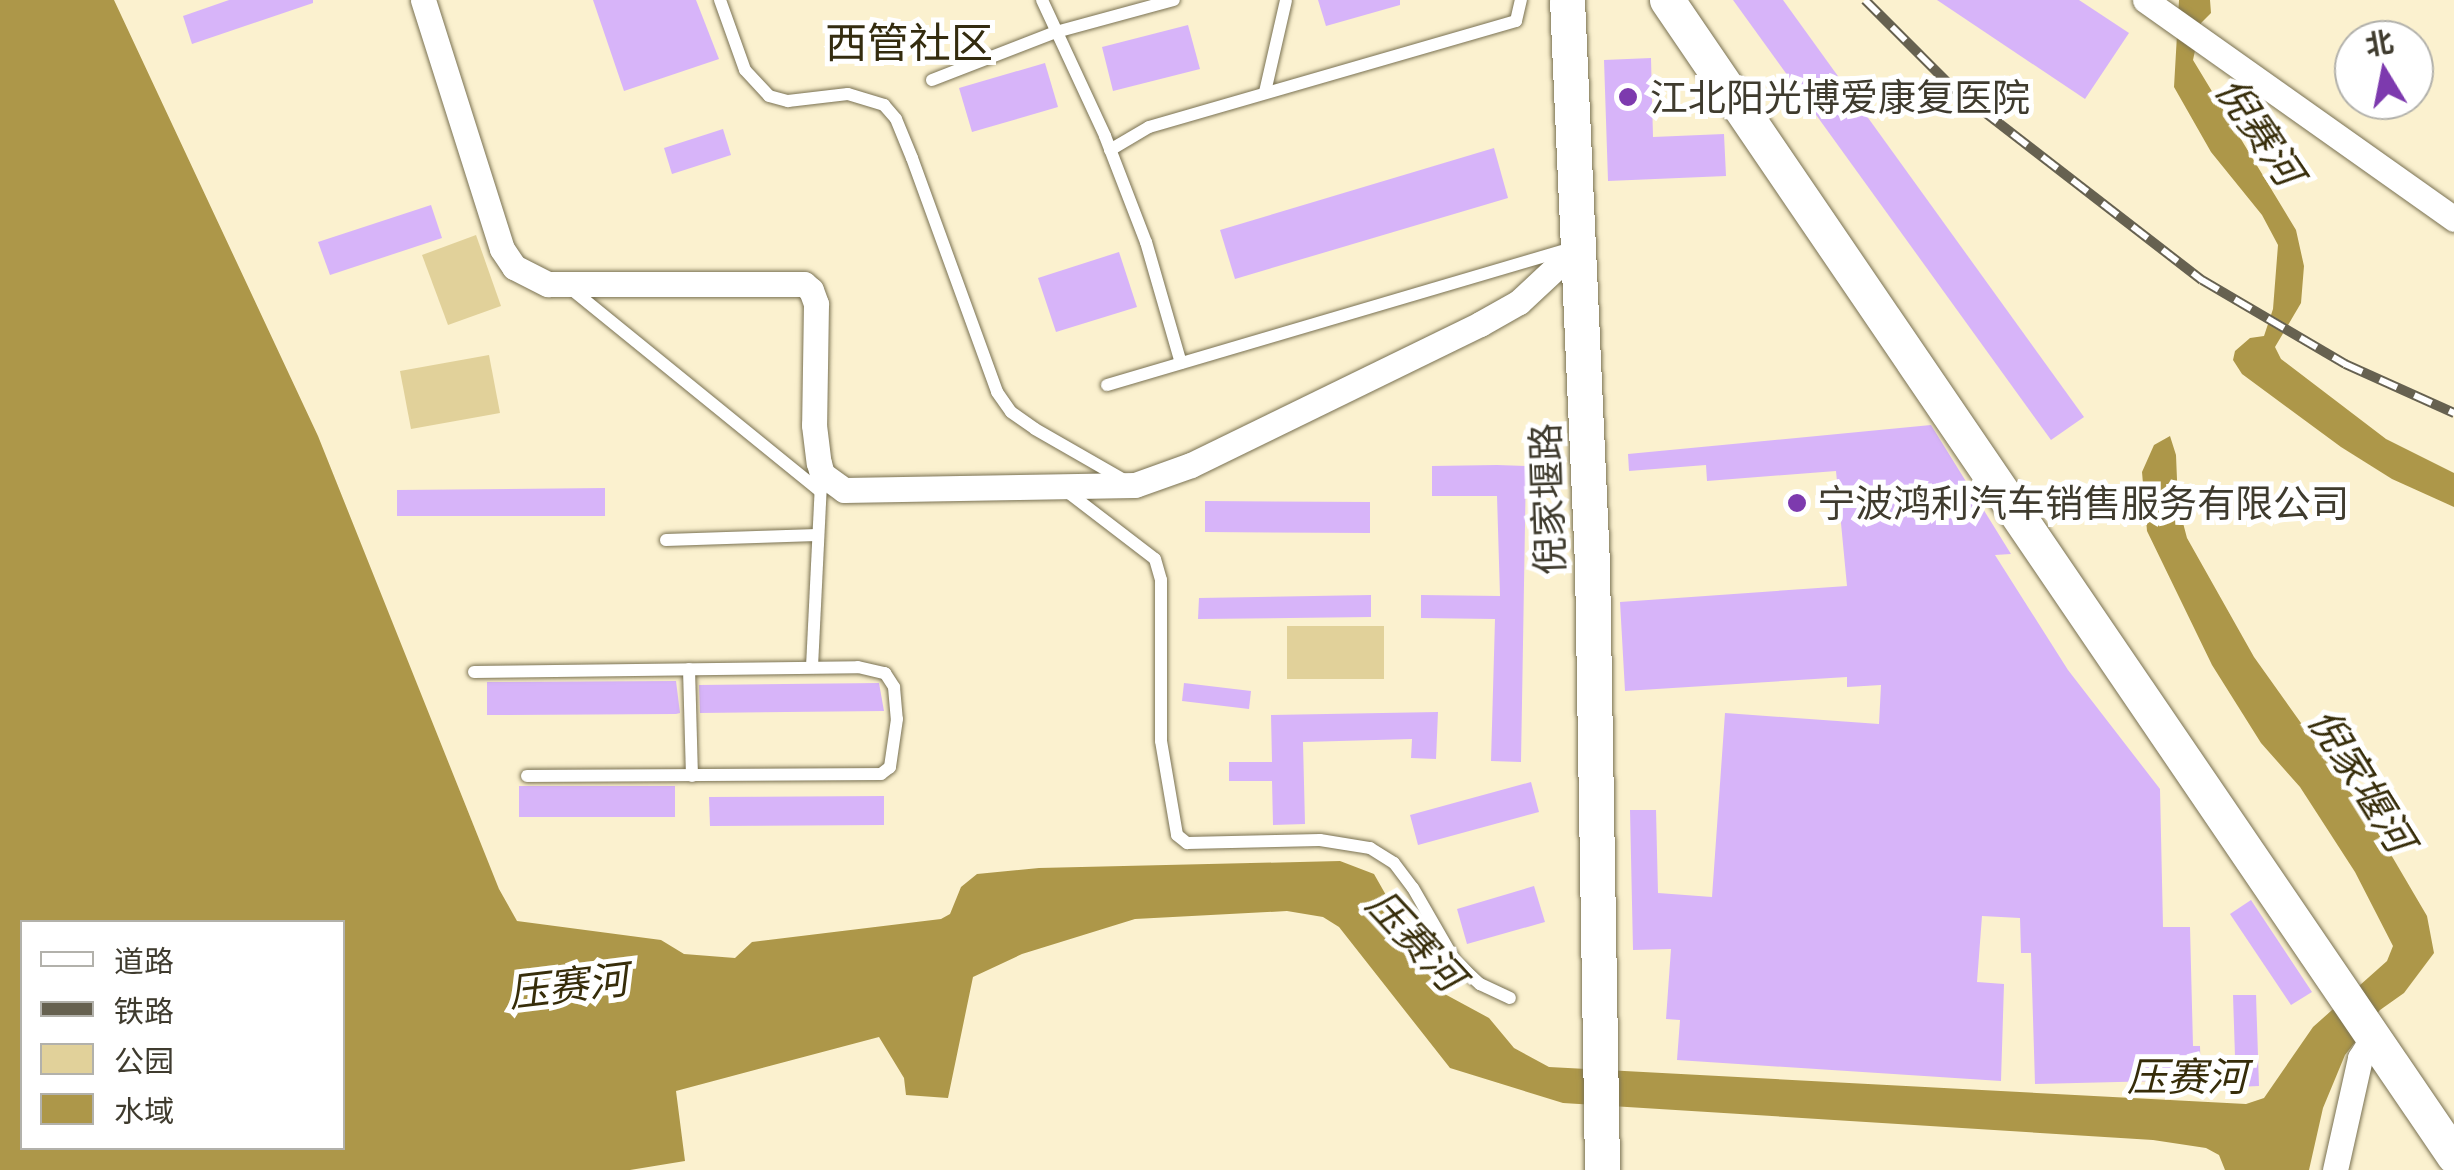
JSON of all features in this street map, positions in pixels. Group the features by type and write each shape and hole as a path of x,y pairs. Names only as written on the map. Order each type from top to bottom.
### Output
{"street":[{"path":"423,0 502,249 529,277 565,284 804,284 816,304 814,425 821,483 844,490 1135,486 1190,466 1480,324 1520,302 1578,247"},
{"name":"倪家堰路","path":"1567,0 1592,564 1602,1166"},
{"path":"1667,0 2454,1156"},
{"path":"2151,2 2454,219"},
{"path":"2336,1170 2360,1058 2373,1035"}],"lane":[{"path":"720,0 745,70 769,96 788,101 848,94 884,105 896,120 912,158 997,392 1011,412 1034,429 1135,486"},
{"path":"1042,0 1110,150 1151,255 1182,363"},
{"path":"932,80 1056,32 1174,0"},
{"path":"1265,92 1286,0"},
{"path":"1110,150 1149,127 1516,21 1520,0"},
{"path":"1108,384 1578,247"},
{"path":"565,284 821,483 812,667"},
{"path":"1063,488 1155,559 1160,580 1161,740 1177,835 1187,843 1320,840 1370,848 1394,863 1413,888 1455,961 1480,984 1510,998"},
{"path":"666,540 817,535"},
{"path":"474,672 858,667 885,673 897,702 890,766 881,774 527,776"},
{"path":"689,669 692,776"}],"green space":[{"path":"476,235 501,306 448,325 422,255"},
{"path":"489,355 500,413 411,429 400,371"},
{"path":"1287,626 1384,626 1384,679 1287,679"}],"water":[{"name":"压赛河","path":"0,0 114,0 318,436 499,889 517,921 661,940 684,954 735,958 752,942 941,919 950,914 961,887 977,874 1039,868 1340,861 1374,874 1441,992 1489,1018 1514,1048 1549,1067 2246,1104 2264,1098 2313,1027 2387,961 2393,946 2355,872 2300,787 2261,743 2212,665 2147,531 2142,472 2154,445 2170,436 2176,455 2178,504 2187,538 2254,657 2373,824 2427,916 2434,953 2404,993 2380,1010 2345,1055 2323,1108 2309,1170 2225,1170 2219,1155 2206,1148 2153,1140 1563,1103 1450,1068 1339,927 1323,917 1287,911 1135,919 1022,954 973,977 948,1098 906,1095 904,1078 879,1037 676,1091 685,1161 630,1170 0,1170"},
{"path":"2179,0 2210,0 2211,13 2201,23 2193,60 2296,230 2304,266 2301,303 2275,347 2281,359 2386,439 2454,473 2454,507 2392,479 2341,447 2242,374 2233,360 2235,351 2250,338 2264,336 2273,309 2278,245 2262,215 2211,152 2174,87"}],"building":[{"path":"229,0 313,3 192,44 183,16"},
{"path":"593,0 696,0 719,59 624,91"},
{"path":"1318,0 1400,0 1400,5 1326,26"},
{"path":"1733,0 1783,0 2084,417 2051,440"},
{"path":"1937,0 2079,0 2129,33 2085,99"},
{"path":"1188,25 1200,69 1113,91 1102,47"},
{"name":"江北阳光博爱康复医院","path":"1651,58 1653,137 1724,134 1726,176 1608,181 1604,60"},
{"path":"1045,63 1058,107 972,132 959,88"},
{"path":"723,129 731,155 672,174 664,148"},
{"path":"1494,148 1508,198 1235,279 1220,230"},
{"path":"431,205 442,238 330,275 318,242"},
{"path":"1119,252 1137,307 1056,332 1038,278"},
{"path":"1931,425 2011,554 1995,555 2068,670 2160,789 2163,927 2190,927 2193,1046 2200,1046 2201,1080 2035,1084 2031,953 2021,953 2020,918 1982,916 1977,982 2004,984 2001,1081 1677,1060 1680,1020 1666,1019 1671,949 1633,950 1630,810 1656,810 1658,893 1712,897 1725,713 1879,724 1881,685 1847,687 1847,677 1625,691 1620,602 1847,586 1836,471 1707,481 1706,465 1629,471 1628,454"},
{"path":"1432,466 1526,466 1521,762 1491,761 1495,619 1421,618 1421,595 1500,596 1497,496 1432,496"},
{"path":"605,488 605,516 397,516 397,490"},
{"path":"1205,501 1370,502 1370,533 1205,532"},
{"path":"1371,595 1371,617 1198,619 1199,598"},
{"path":"676,681 680,713 676,714 487,715 487,682"},
{"path":"879,683 884,711 700,713 699,685"},
{"path":"1184,683 1251,691 1249,709 1182,701"},
{"path":"1438,712 1436,759 1411,758 1412,739 1303,742 1305,824 1273,825 1272,781 1229,781 1229,762 1272,762 1271,715"},
{"path":"1531,782 1539,812 1418,845 1410,815"},
{"path":"519,786 675,786 675,817 519,817"},
{"path":"884,796 884,825 710,826 709,797"},
{"path":"1534,886 1545,922 1467,944 1457,909"},
{"path":"2251,900 2312,992 2291,1005 2230,914"},
{"path":"2233,995 2256,995 2259,1086 2236,1087"}],"railway":[{"path":"1865,0 1952,87 2202,280 2345,364 2454,413"}],"place":[{"name":"江北阳光博爱康复医院","path":"1628,97"},
{"name":"宁波鸿利汽车销售服务有限公司","path":"1797,503"}],"district":[{"name":"西管社区","path":"909,41"}],"water label":[{"name":"倪赛河","path":"2261,130"},
{"name":"倪家堰河","path":"2363,779"}]}
